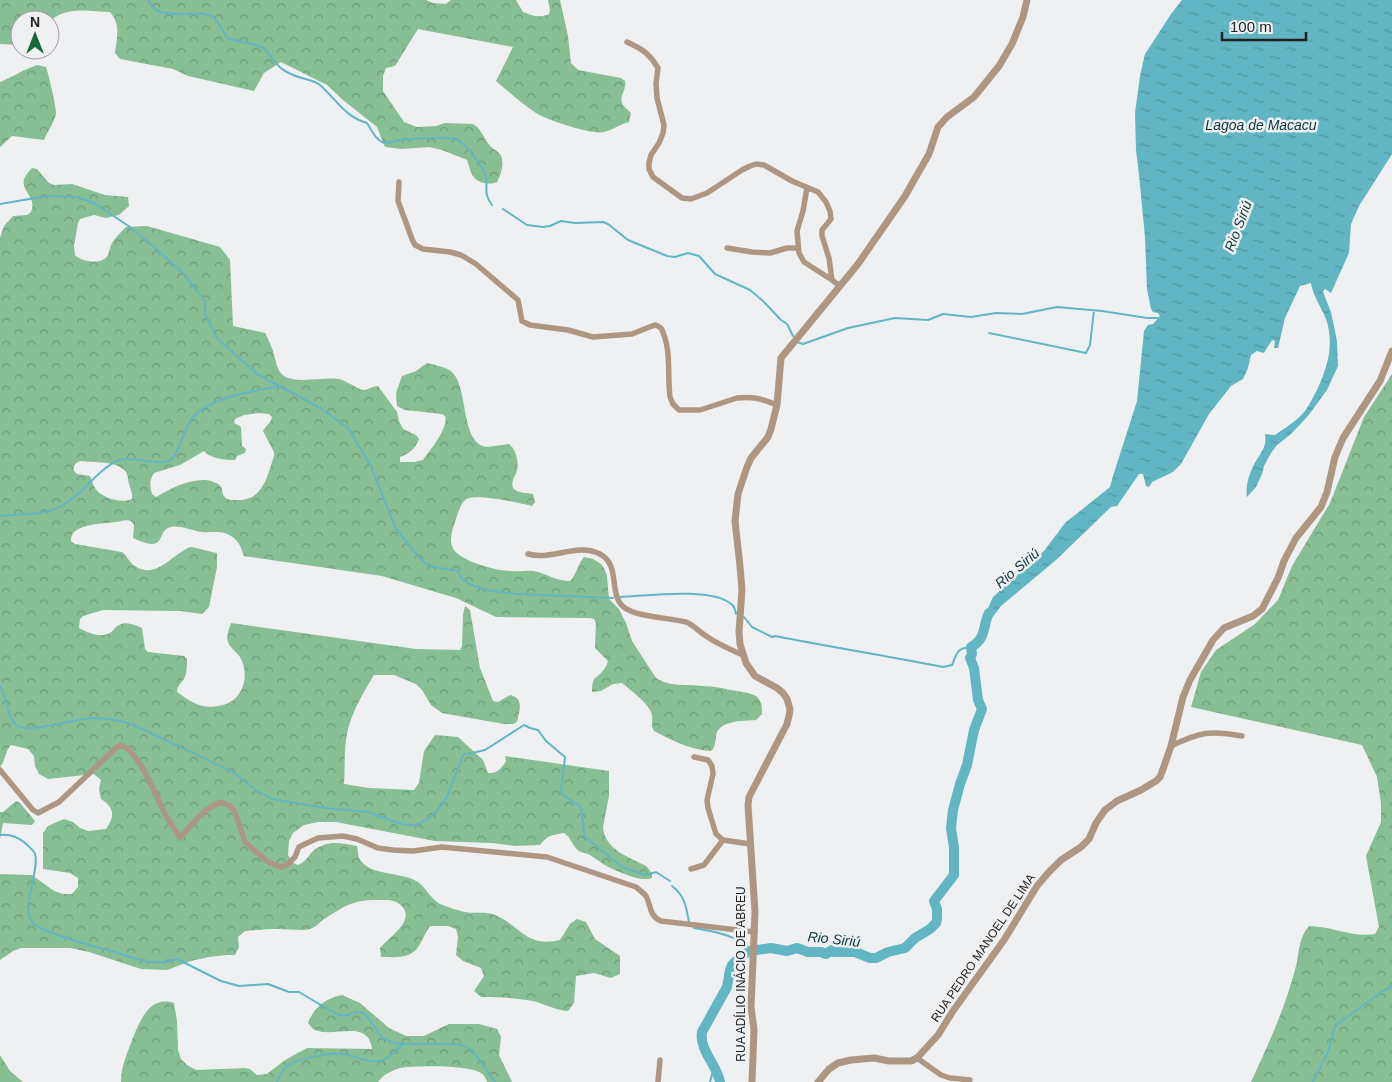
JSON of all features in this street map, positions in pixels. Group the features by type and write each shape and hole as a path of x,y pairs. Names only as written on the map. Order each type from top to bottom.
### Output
{"street":[{"name":"RUA ADÍLIO INÁCIO DE ABREU","path":"752,1082 754,1030 751,1006 755,912 748,805 749,797 787,724 790,709 783,693 755,676 743,655 738,632 742,590 735,521 738,494 751,458 768,437 777,406 780,358 862,258 905,196 929,154 938,127 947,117 974,97 999,66 1012,44 1023,17 1027,0"},
{"path":"627,42 638,47 651,57 658,68 657,98 664,133 648,163 653,177 682,198 691,199 707,193 742,170 756,164 764,164 821,195 830,211 831,219 822,230 822,236 832,280"},
{"path":"399,182 398,201 416,245 423,249 461,255 476,264 518,300 522,321 593,337 632,334 656,326 661,328 666,336 670,397 673,404 679,410 700,410 742,397 759,398 777,406"},
{"path":"807,188 804,211 797,231 799,253 804,262 840,286"},
{"path":"727,248 770,253 787,248 798,248"},
{"name":"RUA PEDRO MANOEL DE LIMA","path":"917,1058 938,1035 1004,940 1037,886 1061,860 1082,847 1089,840 1096,823 1105,810 1117,801 1156,781 1162,772 1171,746 1183,697 1190,680 1213,640 1224,628 1252,616 1262,608 1296,538 1321,507 1327,492 1335,457 1344,438 1380,381 1392,351"},
{"path":"528,554 536,557 587,550 601,554 612,568 617,599 623,607 638,614 692,624 718,644 743,655"},
{"path":"1171,746 1193,736 1214,732 1242,736"},
{"path":"0,770 33,810 38,813 59,802 121,745 126,747 136,758 168,820 180,838 202,813 211,806 221,802 230,806 234,812 245,842 268,862 281,867 287,865 295,856 299,847 318,838 343,836 357,839 378,848 393,850 413,851 442,847 547,857 636,887 646,896 655,919 755,932"},
{"path":"694,757 708,760 712,766 707,800 716,834 723,840 750,844"},
{"path":"691,869 704,865 723,840"},
{"path":"818,1082 829,1069 838,1063 874,1058 889,1061 910,1061 917,1058 941,1075 970,1080"},
{"path":"658,1082 660,1060"}],"green space":[{"path":"0,0 426,0 433,3 446,4 451,0 516,0 523,12 539,16 549,14 548,0 560,0 568,36 571,63 578,70 621,78 625,81 621,100 631,113 629,122 604,132 580,129 542,116 496,81 513,47 418,29 395,66 386,68 383,76 383,91 404,122 417,127 436,126 445,123 473,124 476,126 489,145 500,154 502,161 501,172 497,182 484,183 475,179 467,160 442,150 429,147 402,149 385,147 377,127 327,85 281,62 264,73 254,91 188,76 173,69 120,59 115,53 117,26 110,12 78,10 60,14 60,10 10,10 10,44 0,44"},
{"path":"37,65 46,67 47,70 56,111 54,121 44,140 12,136 0,147 0,82"},
{"path":"32,168 37,169 49,183 54,185 72,184 105,195 128,197 129,206 119,215 106,218 94,215 80,219 74,246 75,255 81,259 93,262 106,258 112,243 126,227 147,226 220,247 230,260 233,326 265,333 279,371 284,376 296,380 338,379 363,390 378,386 397,412 403,429 416,435 419,439 412,450 400,457 400,462 423,460 442,433 445,421 445,416 442,414 405,410 397,406 396,393 402,376 416,371 427,363 450,370 457,379 467,423 475,441 485,447 509,444 511,446 518,463 512,482 513,487 523,493 533,494 535,502 532,506 477,497 465,500 460,508 452,531 451,541 454,550 472,562 489,568 505,571 534,571 565,581 570,581 584,557 593,559 604,568 607,576 609,599 619,609 632,641 656,678 672,684 711,686 744,692 756,696 759,700 762,714 756,720 726,724 718,731 715,746 711,751 696,749 654,731 649,708 622,683 613,684 601,691 592,692 594,680 605,668 608,661 595,648 596,623 594,619 496,617 456,598 382,576 244,556 237,541 222,532 202,532 171,527 163,532 157,543 144,543 133,538 134,525 131,521 127,520 88,526 76,531 72,535 71,541 75,544 122,552 133,565 148,570 160,566 190,547 217,553 217,567 209,607 202,614 180,611 103,610 83,616 80,619 79,628 90,633 102,635 110,633 116,627 125,623 142,628 145,649 148,652 184,656 187,659 185,677 177,692 194,703 204,706 223,705 230,702 236,698 243,686 245,671 243,664 239,655 227,640 231,623 416,649 460,650 462,646 465,606 470,610 480,668 493,701 498,702 510,695 518,699 520,710 517,722 504,724 442,713 431,705 416,684 394,675 374,675 350,723 346,740 344,784 369,788 414,790 419,783 424,751 435,735 458,737 483,760 488,773 494,773 501,768 506,761 505,756 609,771 609,796 603,827 606,839 614,848 647,867 652,873 652,878 642,879 608,867 590,855 579,851 564,833 550,836 540,845 515,846 492,843 435,841 336,822 318,822 304,825 293,833 289,841 288,855 293,863 298,865 323,845 334,843 357,846 359,858 370,868 403,876 418,882 440,904 465,912 495,915 524,935 539,941 560,940 570,924 577,919 586,922 595,939 620,956 620,974 611,978 594,973 576,976 574,1003 568,1011 527,1000 481,997 474,991 484,976 481,968 463,961 456,955 458,937 456,929 448,926 430,926 418,948 408,955 381,957 380,948 401,927 406,915 404,909 398,903 389,900 371,900 351,904 310,929 245,931 238,937 239,947 235,955 209,957 191,961 167,970 141,969 89,952 70,948 21,948 0,960 0,874 32,875 54,891 72,894 78,887 78,878 70,873 43,869 43,833 48,826 64,819 88,831 106,829 112,816 111,809 101,799 99,789 101,780 94,774 48,779 39,774 35,766 34,756 28,749 11,745 0,767 0,238 4,226 13,216 27,215 31,212 31,200 24,186 26,175","holes":["269,414 272,417 263,431 274,452 274,456 266,480 252,497 244,500 229,500 224,496 218,484 208,480 193,481 180,485 156,497 152,494 150,484 154,473 180,465 204,451 214,457 231,460 235,460 237,456 245,453 246,449 242,446 241,427 234,423 235,419 244,415","80,461 105,463 122,468 127,475 132,499 123,501 102,495 95,488 90,476 77,474 74,471 75,465"]},
{"path":"1392,374 1392,1082 1251,1082 1283,1008 1293,978 1302,938 1309,926 1367,935 1375,934 1379,927 1366,856 1381,822 1381,803 1377,777 1362,745 1191,707 1201,672 1216,650 1255,624 1278,600 1292,566 1330,503 1364,417"},
{"path":"16,801 20,803 35,821 32,825 3,823 0,839 0,812 3,812"},
{"path":"342,995 360,1003 389,1028 406,1036 424,1036 449,1024 479,1024 497,1029 501,1037 499,1055 512,1082 487,1082 481,1073 466,1068 429,1066 400,1068 388,1073 378,1082 121,1082 126,1055 142,1018 152,1006 165,1002 174,1003 178,1050 181,1059 196,1070 245,1068 250,1069 257,1075 267,1074 285,1060 307,1048 372,1049 369,1039 364,1034 348,1031 321,1032 313,1029 308,1023 321,1004 331,998"},
{"path":"0,1055 10,1071 23,1082 0,1082"}],"water":[{"name":"Lagoa de Macacu","path":"1182,0 1392,0 1392,154 1359,206 1351,224 1349,253 1331,293 1325,289 1323,292 1331,312 1337,341 1338,366 1327,390 1308,416 1271,453 1256,487 1247,497 1248,478 1264,448 1265,434 1275,435 1302,414 1317,390 1324,374 1330,349 1327,322 1311,283 1300,286 1285,318 1278,348 1274,348 1275,341 1272,340 1264,353 1257,351 1251,355 1243,379 1231,386 1209,414 1181,464 1173,472 1152,482 1149,487 1146,486 1143,474 1139,474 1117,506 1111,507 1056,560 1001,606 985,627 985,615 993,597 1044,551 1065,523 1110,487 1137,401 1144,331 1148,325 1153,324 1160,316 1151,309 1147,289 1145,237 1136,150 1135,113 1140,76 1145,54"}],"waterway":[{"path":"148,0 160,12 211,16 219,23 227,38 261,47 285,71 320,85 347,112 367,123 382,142 387,143 421,138 458,140 485,172 487,194 492,205"},
{"path":"0,204 47,196 76,197 94,203 130,227 155,248 182,272 205,301 205,314 219,340 257,374 322,409 349,429 371,467 396,529 425,563 434,567 458,571 462,579 471,585 487,590 516,594 613,598"},
{"path":"503,209 527,225 543,227 561,221 575,223 603,222 628,240 667,256 675,257 688,253 699,256 715,274 750,290 763,301 787,324 793,336"},
{"path":"797,342 803,344 848,328 895,318 928,320 943,314 971,317 996,313 1022,314 1057,307 1160,318"},
{"path":"989,333 1086,353 1090,345 1094,310"},
{"path":"0,516 24,515 56,509 70,501 104,469 119,460 132,459 161,462 172,459 177,452 190,421 197,413 218,401 257,390 280,386"},
{"path":"620,597 661,594 709,596 722,599 732,605 735,608 736,614"},
{"name":"Rio Siriú","path":"720,1082 703,1045 702,1032 727,987 732,965 740,957 749,951 771,948 787,951 797,948 808,952 826,954 832,950 833,952 855,952 870,958 876,958 888,952 905,948 915,938 936,923 937,909 934,901 954,875 954,848 951,828 953,810 967,765 974,730 982,709 978,700 974,668 970,658 972,654 971,647 980,640 989,613"},
{"path":"744,617 752,627 772,637 775,636 943,667 952,665 960,650 971,647"},
{"path":"0,686 9,712 16,725 31,728 92,718 124,722 233,772 256,790 272,799 325,808 368,812 407,825 416,825 428,819 442,805 447,797 463,755 485,750 524,725 538,730 546,741 565,757 561,792 581,807 585,837 622,867 646,875 656,872 670,881"},
{"path":"0,835 19,839 35,854 35,869 29,898 29,916 32,922 47,931 143,961 168,962 177,959 221,981 239,986 268,984 289,992 299,992 336,1014 344,1016 357,1012 363,1013 382,1038 393,1043 455,1044 465,1046 472,1050 495,1082"},
{"path":"672,886 686,906 689,922"},
{"path":"694,928 736,939 749,951"},
{"path":"1313,1082 1329,1050 1336,1025 1383,991 1392,987"},
{"path":"277,1082 285,1068 298,1061 331,1054 380,1061 389,1057 402,1045"},
{"path":"710,1082 714,1067"}]}
